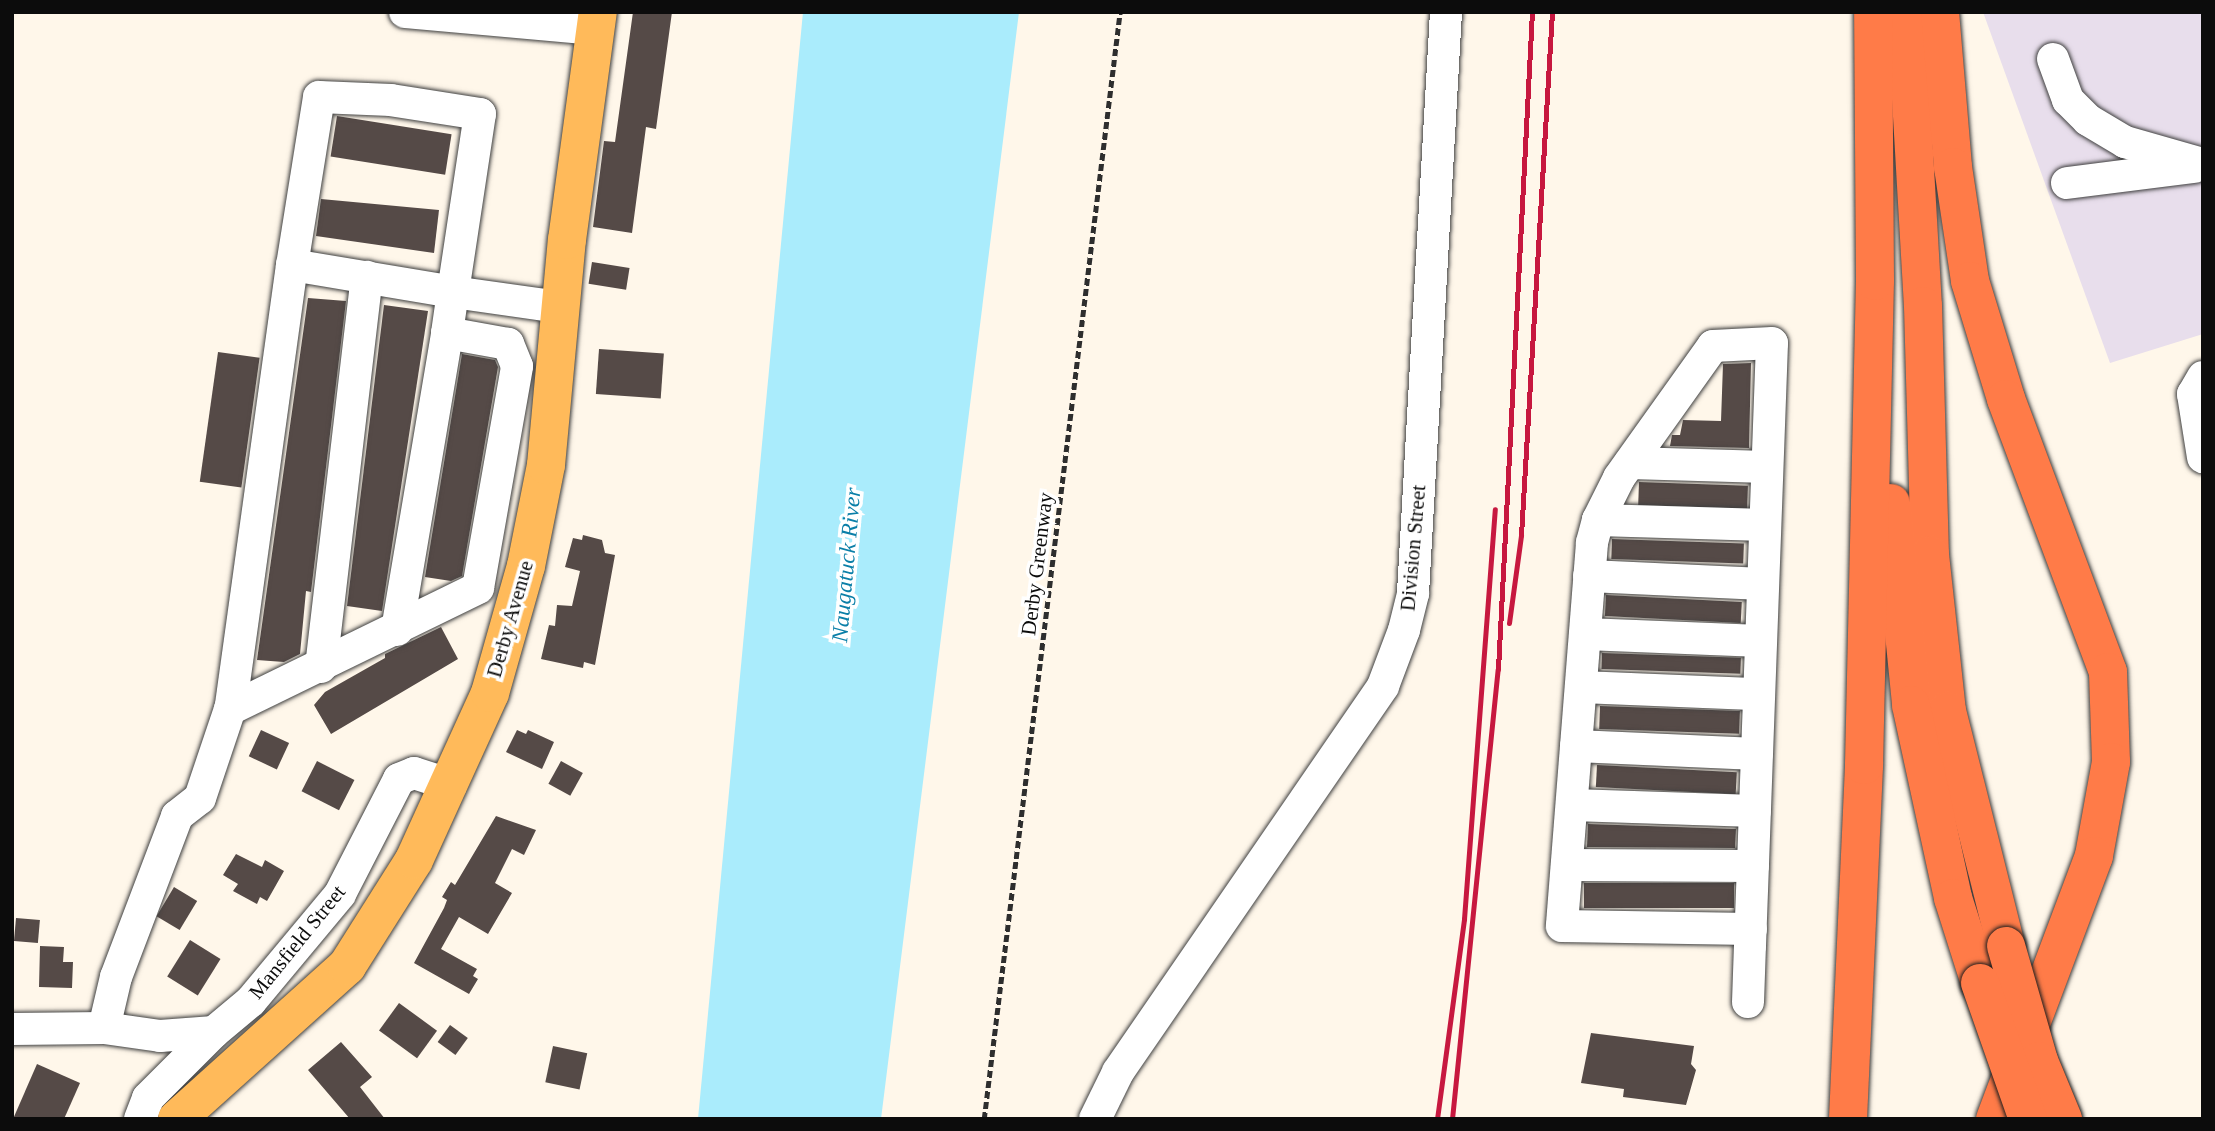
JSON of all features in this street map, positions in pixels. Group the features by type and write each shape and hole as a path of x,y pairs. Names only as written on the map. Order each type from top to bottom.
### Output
{"highway":[{"path":"1848,1119 1864,765 1875,281 1873,12"},
{"path":"1929,14 1909,54 1934,594 1947,711 2006,946 2039,1061 2063,1119"},
{"path":"1929,14 1970,281 2006,399 2108,671 2111,762 2094,856 1994,1119"},
{"path":"1875,281 1911,705 1953,898 2028,1119"},
{"path":"2039,1061 2070,1119"}],"main road":[{"name":"Derby Avenue","path":"177,1119 347,966 414,860 451,785 490,693 526,566 550,439 560,307 597,21"}],"street":[{"path":"405,12 597,21"},
{"name":"Division Street","path":"1095,1119 1118,1072 1383,686 1404,630 1413,593 1446,12"},
{"path":"2053,59 2068,100 2088,120 2125,142 2203,165"},
{"path":"104,1028 116,977 177,816 200,798 230,709 292,265 320,97 391,100 480,114 447,333 397,630"},
{"path":"2067,183 2203,165"},
{"path":"292,265 560,307"},
{"path":"321,667 367,277"},
{"path":"230,709 397,630 478,588 517,366 508,344 447,333"},
{"path":"1748,1002 1751,929 1767,467 1772,343 1713,346 1630,463 1598,520 1589,576 1562,926 1751,929"},
{"path":"2203,377 2193,394 2203,457"},
{"path":"1630,463 1767,467"},
{"path":"1598,520 1765,525"},
{"path":"1589,576 1763,584"},
{"path":"1585,634 1761,640"},
{"path":"1581,687 1759,694"},
{"path":"1576,746 1757,754"},
{"name":"Mansfield Street","path":"140,1119 148,1098 215,1032 251,1001 340,894 399,779 414,773 451,785"},
{"path":"1572,805 1755,811"},
{"path":"1567,865 1753,866"},
{"path":"12,1029 104,1028 160,1036 215,1032"}],"path":[{"name":"Derby Greenway","path":"984,1119 1120,12"}],"shaded area":[{"path":"1983,12 2203,12 2203,334 2110,363"}],"water":[{"name":"Naugatuck River","path":"803,12 1019,12 881,1119 698,1119"}],"building":[{"path":"633,12 672,12 656,129 646,127 632,233 593,227 604,141 615,142"},
{"path":"337,116 452,134 445,175 331,156"},
{"path":"321,199 439,210 434,253 316,236"},
{"path":"592,262 630,268 626,290 589,284"},
{"path":"308,298 346,301 311,592 306,591 300,654 284,662 257,660"},
{"path":"384,305 428,311 382,611 347,606"},
{"path":"599,349 664,354 661,398 596,394"},
{"path":"218,352 260,358 241,488 200,482"},
{"path":"462,354 495,360 498,367 462,576 451,581 425,577"},
{"path":"1751,363 1749,448 1670,446 1672,435 1680,435 1683,420 1721,421 1723,364"},
{"path":"1639,482 1748,486 1747,509 1638,505"},
{"path":"583,535 602,540 605,553 615,555 595,665 584,662 583,668 541,659 549,625 555,626 557,605 572,606 580,571 565,567 573,538 582,540"},
{"path":"1612,539 1744,544 1743,564 1611,559"},
{"path":"1606,595 1742,602 1741,623 1605,616"},
{"path":"441,627 458,659 331,734 314,705 325,692 385,658 385,654"},
{"path":"1602,653 1741,658 1740,674 1601,669"},
{"path":"1600,706 1740,711 1739,734 1599,729"},
{"path":"261,730 289,743 277,769 249,756"},
{"path":"517,730 526,734 528,730 554,742 542,769 506,752"},
{"path":"317,761 354,780 339,810 302,791"},
{"path":"561,761 583,773 570,796 548,784"},
{"path":"1597,765 1737,772 1736,794 1596,787"},
{"path":"496,816 536,830 524,855 512,849 495,883 512,893 488,934 459,917 441,949 477,969 473,976 478,979 469,994 414,963 444,908 447,900 442,897 451,882 455,885"},
{"path":"1588,824 1736,829 1735,848 1587,847"},
{"path":"236,854 262,867 265,860 284,871 267,901 260,897 257,904 233,891 238,884 223,875"},
{"path":"1584,883 1734,883 1734,908 1584,908"},
{"path":"174,887 197,901 180,930 156,916"},
{"path":"16,918 40,920 38,943 14,941"},
{"path":"190,940 221,959 198,996 167,976"},
{"path":"40,946 64,947 63,962 73,962 72,988 39,987"},
{"path":"399,1003 437,1031 417,1058 379,1031"},
{"path":"450,1025 468,1038 455,1055 438,1042"},
{"path":"1591,1033 1694,1046 1691,1064 1696,1070 1686,1105 1623,1097 1624,1089 1581,1083"},
{"path":"341,1042 372,1077 360,1087 385,1119 350,1119 308,1070"},
{"path":"553,1046 587,1053 580,1089 545,1082"},
{"path":"37,1064 80,1083 64,1119 13,1119"}],"railway":[{"path":"1452,1119 1498,669 1532,12"},
{"path":"1509,623 1521,535 1552,12"},
{"path":"1437,1119 1464,919 1495,509"}]}
